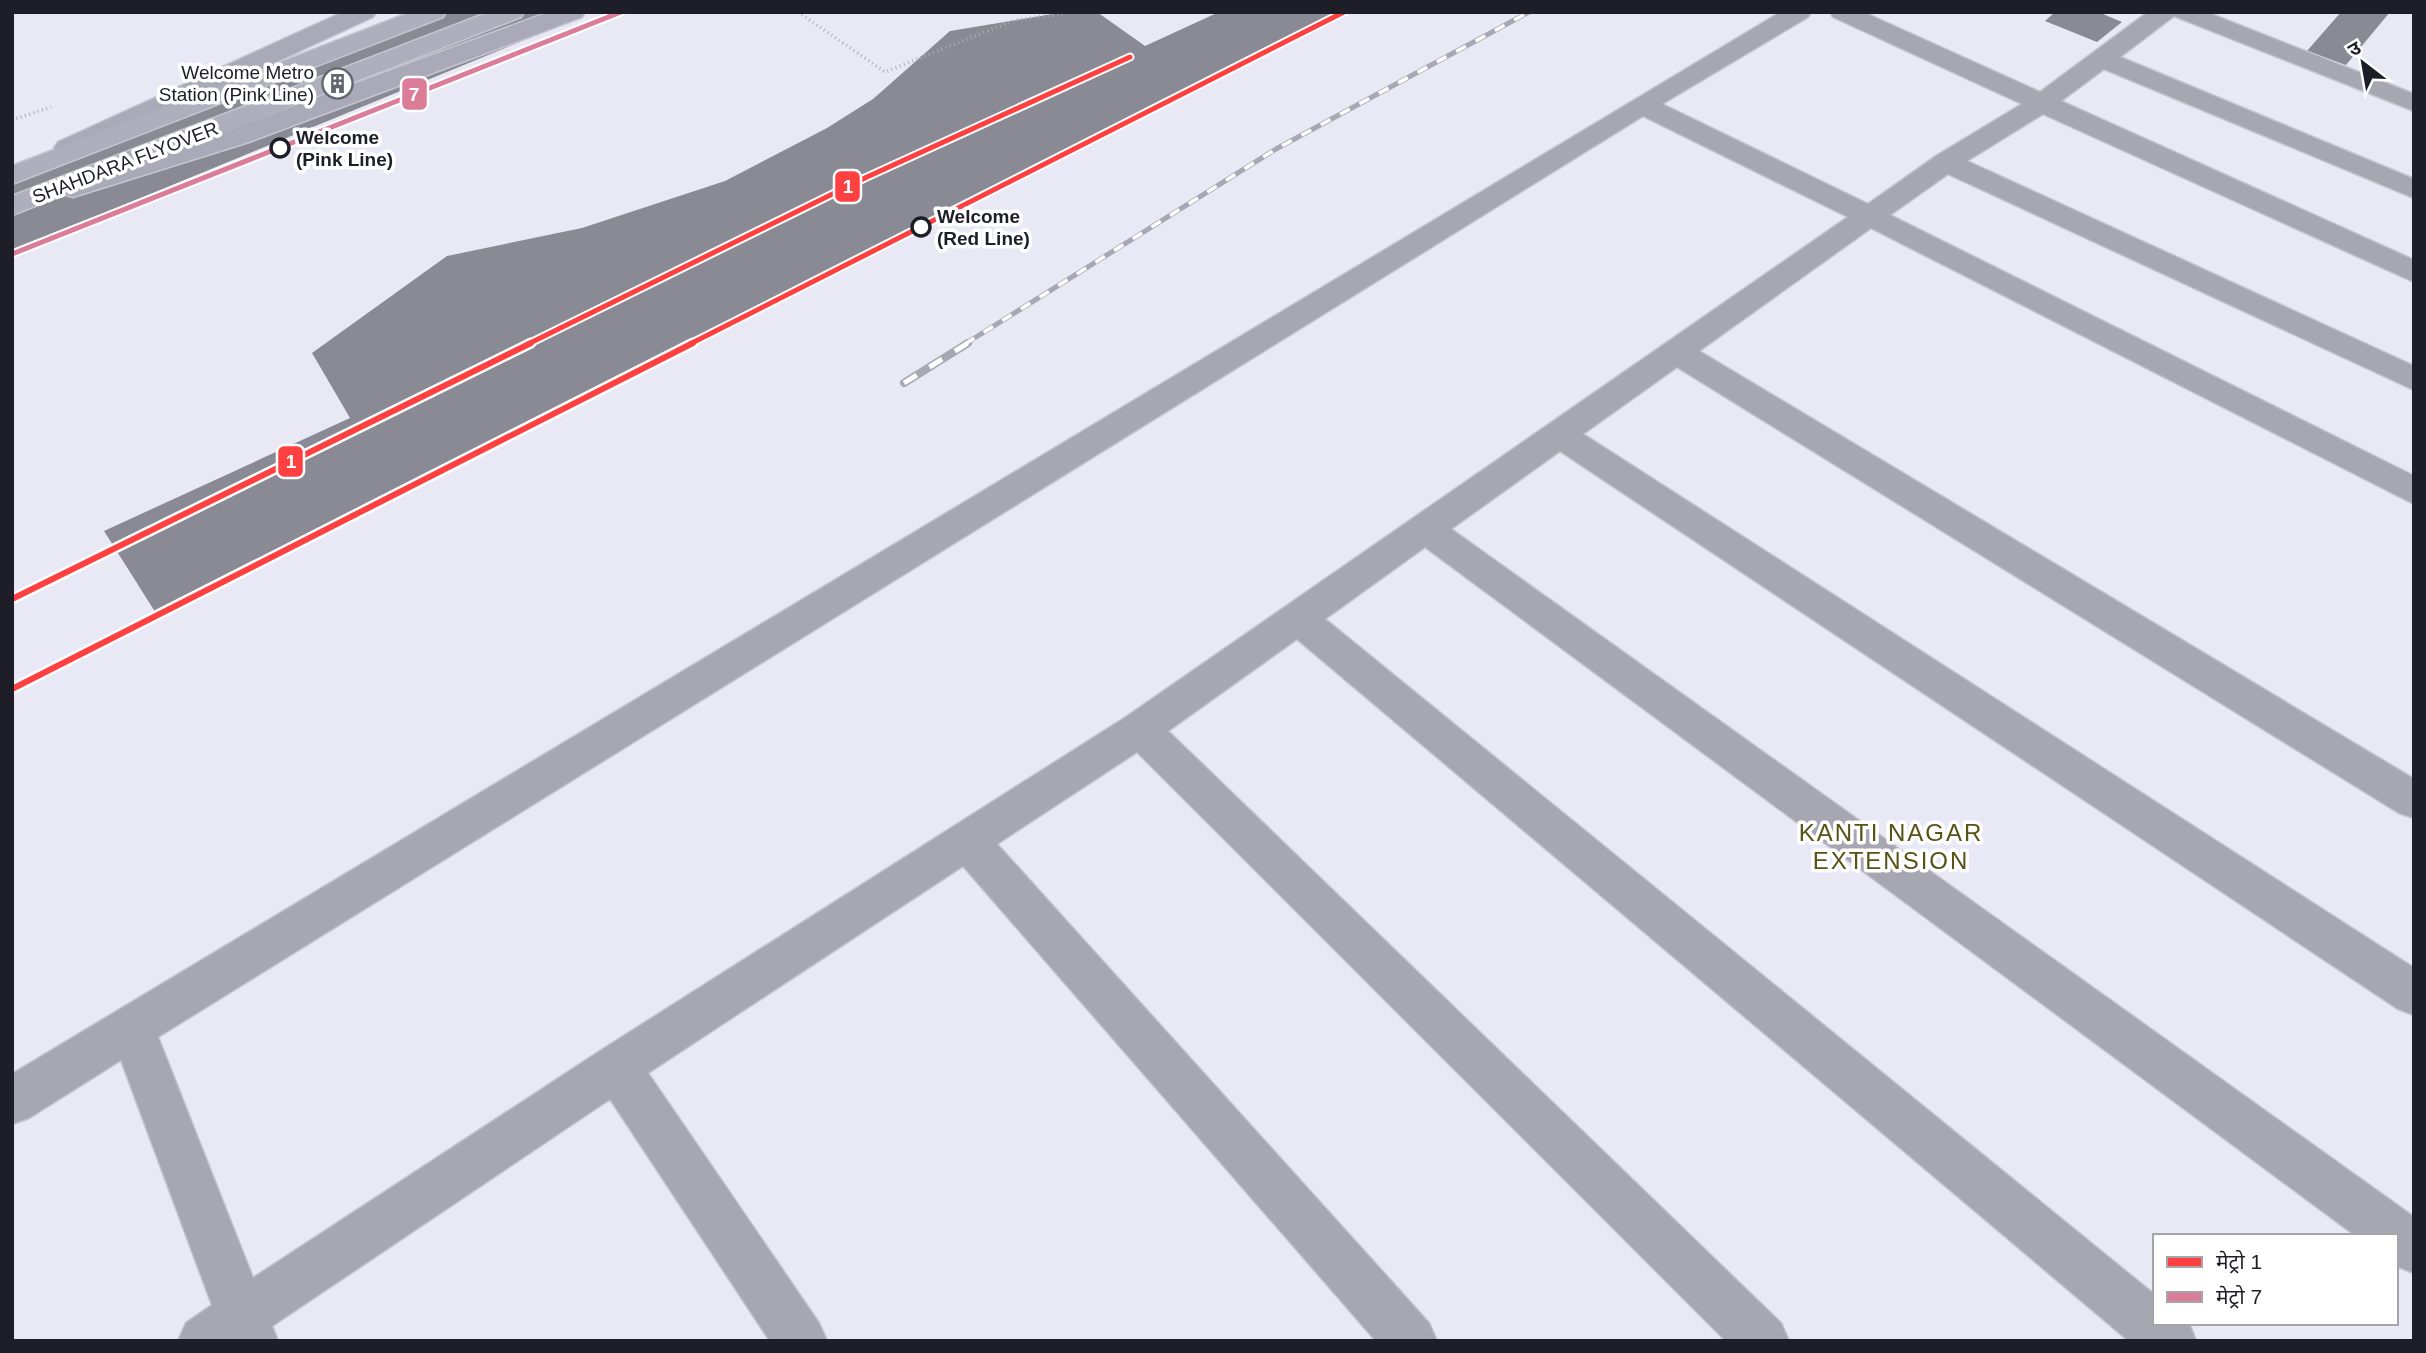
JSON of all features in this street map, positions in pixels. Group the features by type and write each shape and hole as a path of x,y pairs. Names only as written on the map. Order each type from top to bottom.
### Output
{"highway":[{"name":"SHAHDARA FLYOVER","path":"12,175 434,12"},
{"name":"SHAHDARA FLYOVER","path":"12,206 512,12"}],"main road":[{"path":"12,175 364,12"},
{"path":"12,206 239,136 573,12"}],"street":[{"path":"12,1101 1642,105 1799,12"},
{"path":"1842,12 2414,272"},
{"path":"132,1029 233,1332 616,1068 1140,729 1946,162 2040,104 2164,12"},
{"path":"2183,12 2414,103"},
{"path":"2099,58 2414,189"},
{"path":"1642,105 1870,216 2414,491"},
{"path":"1946,162 2414,379"},
{"path":"1678,353 2414,800"},
{"path":"1560,435 2414,994"},
{"path":"1426,529 2395,1234"},
{"path":"1298,618 2170,1341"},
{"path":"1140,729 1763,1341"},
{"path":"968,841 1411,1341"},
{"path":"616,1068 801,1341"},
{"path":"2398,1236 2414,1248"}],"path":[{"path":"798,12 885,72 1015,20 1074,12"}],"building":[{"name":"Welcome Metro Station (Pink Line)","path":"445,12 540,12 551,29 12,251 12,174"},
{"path":"1065,12 1097,12 1145,46 1219,12 1326,12 1335,17 1031,168 580,404 159,618 104,531 350,418 312,353 447,256 582,228 725,181 827,128 873,99 950,31"},
{"path":"2055,12 2098,12 2122,22 2097,42 2045,21"},
{"path":"2341,12 2390,12 2346,65 2307,51"}],"railway":[{"path":"965,344 1276,149 1529,12"},
{"path":"904,383 968,343"}],"metro line":[{"name":"7","path":"12,254 621,12"},
{"name":"1","path":"12,689 1344,12"},
{"name":"1","path":"12,599 867,177 1130,57"}],"place":[{"name":"Welcome Metro Station (Pink Line)","path":"337,83"},
{"name":"Welcome (Pink Line)","path":"280,148"},
{"name":"Welcome (Red Line)","path":"921,227"}],"district":[{"name":"KANTI NAGAR EXTENSION","path":"1891,847"}]}
